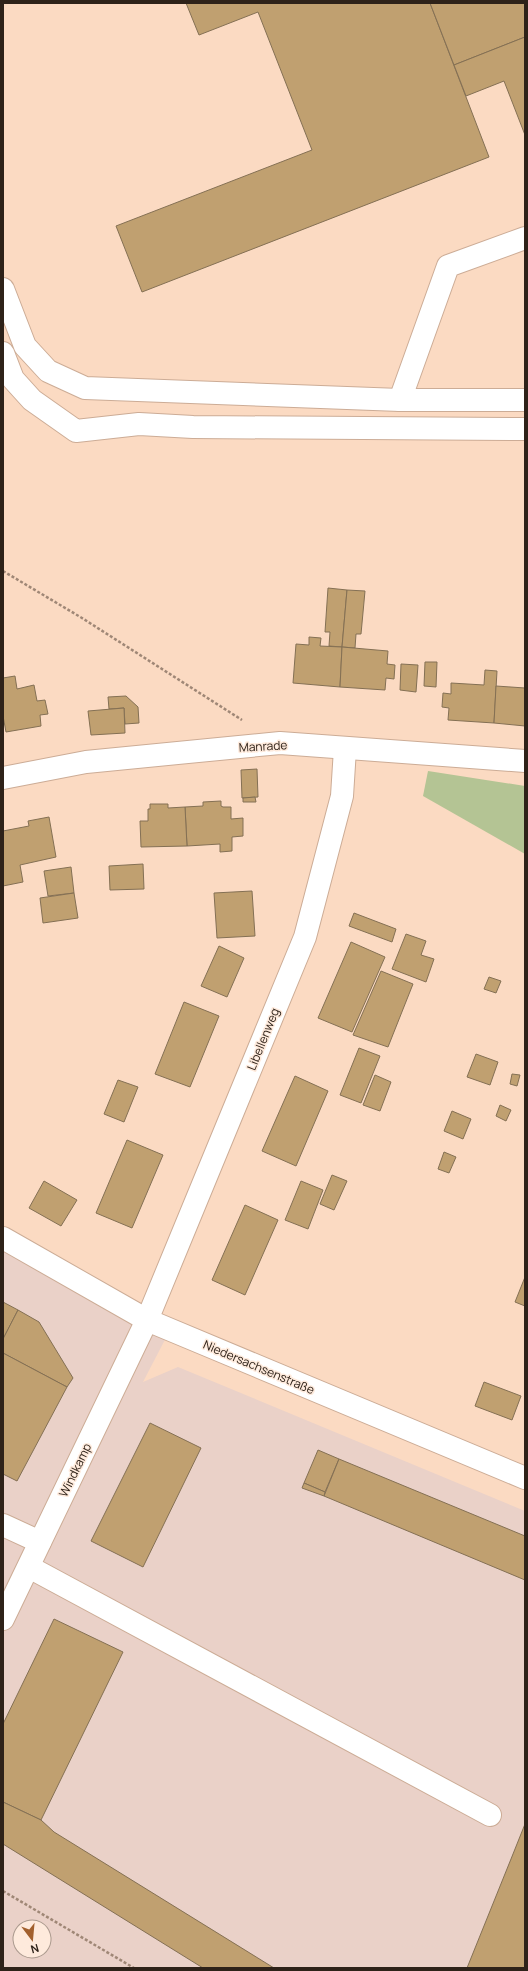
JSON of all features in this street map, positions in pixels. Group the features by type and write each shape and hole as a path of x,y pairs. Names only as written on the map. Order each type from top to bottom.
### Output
{"street":[{"path":"400,400 448,266 525,238"},
{"path":"3,289 25,346 48,371 85,388 400,400 525,400"},
{"path":"3,353 13,379 32,400 76,431 139,424 201,427 525,429"},
{"name":"Manrade","path":"3,778 86,762 280,743 345,749 525,761"},
{"name":"Libellenweg","path":"147,1320 306,937 342,796 345,749"},
{"name":"Niedersachsenstraße","path":"3,1238 147,1320 525,1478"},
{"name":"Windkamp","path":"3,1619 147,1320"},
{"path":"3,1525 40,1542"},
{"path":"29,1567 490,1815"}],"path":[{"path":"3,571 82,618 280,743"},
{"path":"3,1891 134,1968"}],"shaded area":[{"path":"3,1238 170,1330 143,1382 178,1367 525,1511 525,1968 3,1968"}],"green space":[{"path":"428,771 525,786 525,854 423,796"}],"building":[{"path":"186,3 430,3 489,157 142,292 116,226 312,150 258,12 199,35"},
{"path":"430,3 525,3 525,37 454,65"},
{"path":"525,37 525,135 504,81 466,96 454,65"},
{"path":"328,588 347,590 342,647 329,646 330,632 325,632"},
{"path":"347,590 365,591 361,634 356,634 355,648 342,647"},
{"path":"309,637 321,638 320,646 342,647 340,687 293,683 296,644 309,645"},
{"path":"342,647 388,651 387,664 395,665 394,679 386,678 385,690 340,687"},
{"path":"425,662 437,662 436,687 424,686"},
{"path":"401,664 418,665 416,692 400,690"},
{"path":"485,670 497,671 494,723 448,720 449,708 442,707 443,693 451,694 451,683 484,685"},
{"path":"15,676 17,689 34,685 37,701 45,700 48,714 40,715 41,726 6,732 3,716 3,678"},
{"path":"496,686 525,688 525,726 494,723"},
{"path":"126,696 138,707 139,723 125,724 124,708 109,709 108,697"},
{"path":"124,708 125,733 91,735 88,711"},
{"path":"257,769 258,797 242,798 241,770"},
{"path":"255,797 256,802 243,802 243,798"},
{"path":"221,801 221,806 231,807 231,819 243,818 243,836 232,837 232,851 220,852 220,844 187,846 185,807 203,806 203,802"},
{"path":"150,804 168,804 168,808 185,807 187,846 141,847 140,821 148,821 148,809 150,809"},
{"path":"49,817 56,857 20,865 23,882 3,886 3,831 29,826 28,821"},
{"path":"143,864 144,889 110,890 109,866"},
{"path":"71,867 74,893 48,896 44,871"},
{"path":"252,891 255,936 217,938 214,893"},
{"path":"74,893 78,918 43,923 40,898"},
{"path":"354,913 396,929 392,942 349,926"},
{"path":"406,934 426,941 421,955 434,959 426,982 392,969"},
{"path":"351,942 385,957 352,1032 318,1018"},
{"path":"219,946 244,958 227,997 201,986"},
{"path":"381,971 413,984 388,1047 353,1035"},
{"path":"489,977 501,981 496,993 484,989"},
{"path":"184,1002 219,1016 190,1087 155,1074"},
{"path":"359,1048 380,1056 361,1103 340,1095"},
{"path":"476,1054 498,1062 490,1085 467,1077"},
{"path":"512,1074 520,1075 517,1086 510,1084"},
{"path":"375,1075 391,1082 380,1111 363,1105"},
{"path":"295,1076 328,1091 296,1166 262,1151"},
{"path":"118,1080 138,1087 124,1122 104,1114"},
{"path":"500,1105 511,1110 506,1121 496,1116"},
{"path":"452,1111 471,1119 463,1139 444,1131"},
{"path":"127,1140 163,1155 132,1228 96,1213"},
{"path":"444,1152 456,1157 449,1173 438,1169"},
{"path":"332,1175 347,1181 334,1210 320,1204"},
{"path":"44,1181 77,1200 61,1226 29,1208"},
{"path":"301,1181 323,1190 308,1229 285,1220"},
{"path":"245,1205 278,1220 245,1295 212,1280"},
{"path":"525,1277 525,1306 515,1302"},
{"path":"3,1302 18,1310 3,1339"},
{"path":"18,1310 39,1322 73,1378 67,1387 3,1353 3,1339"},
{"path":"3,1353 67,1387 17,1481 3,1474"},
{"path":"484,1382 521,1396 512,1420 475,1406"},
{"path":"150,1423 201,1448 143,1567 91,1541"},
{"path":"318,1450 339,1459 325,1492 304,1483"},
{"path":"339,1459 525,1536 525,1580 324,1496"},
{"path":"304,1483 325,1492 324,1496 302,1488"},
{"path":"54,1619 123,1652 41,1820 3,1802 3,1724"},
{"path":"3,1802 41,1820 54,1832 274,1968 203,1968 3,1844"},
{"path":"525,1824 525,1968 467,1968 511,1859"}]}
